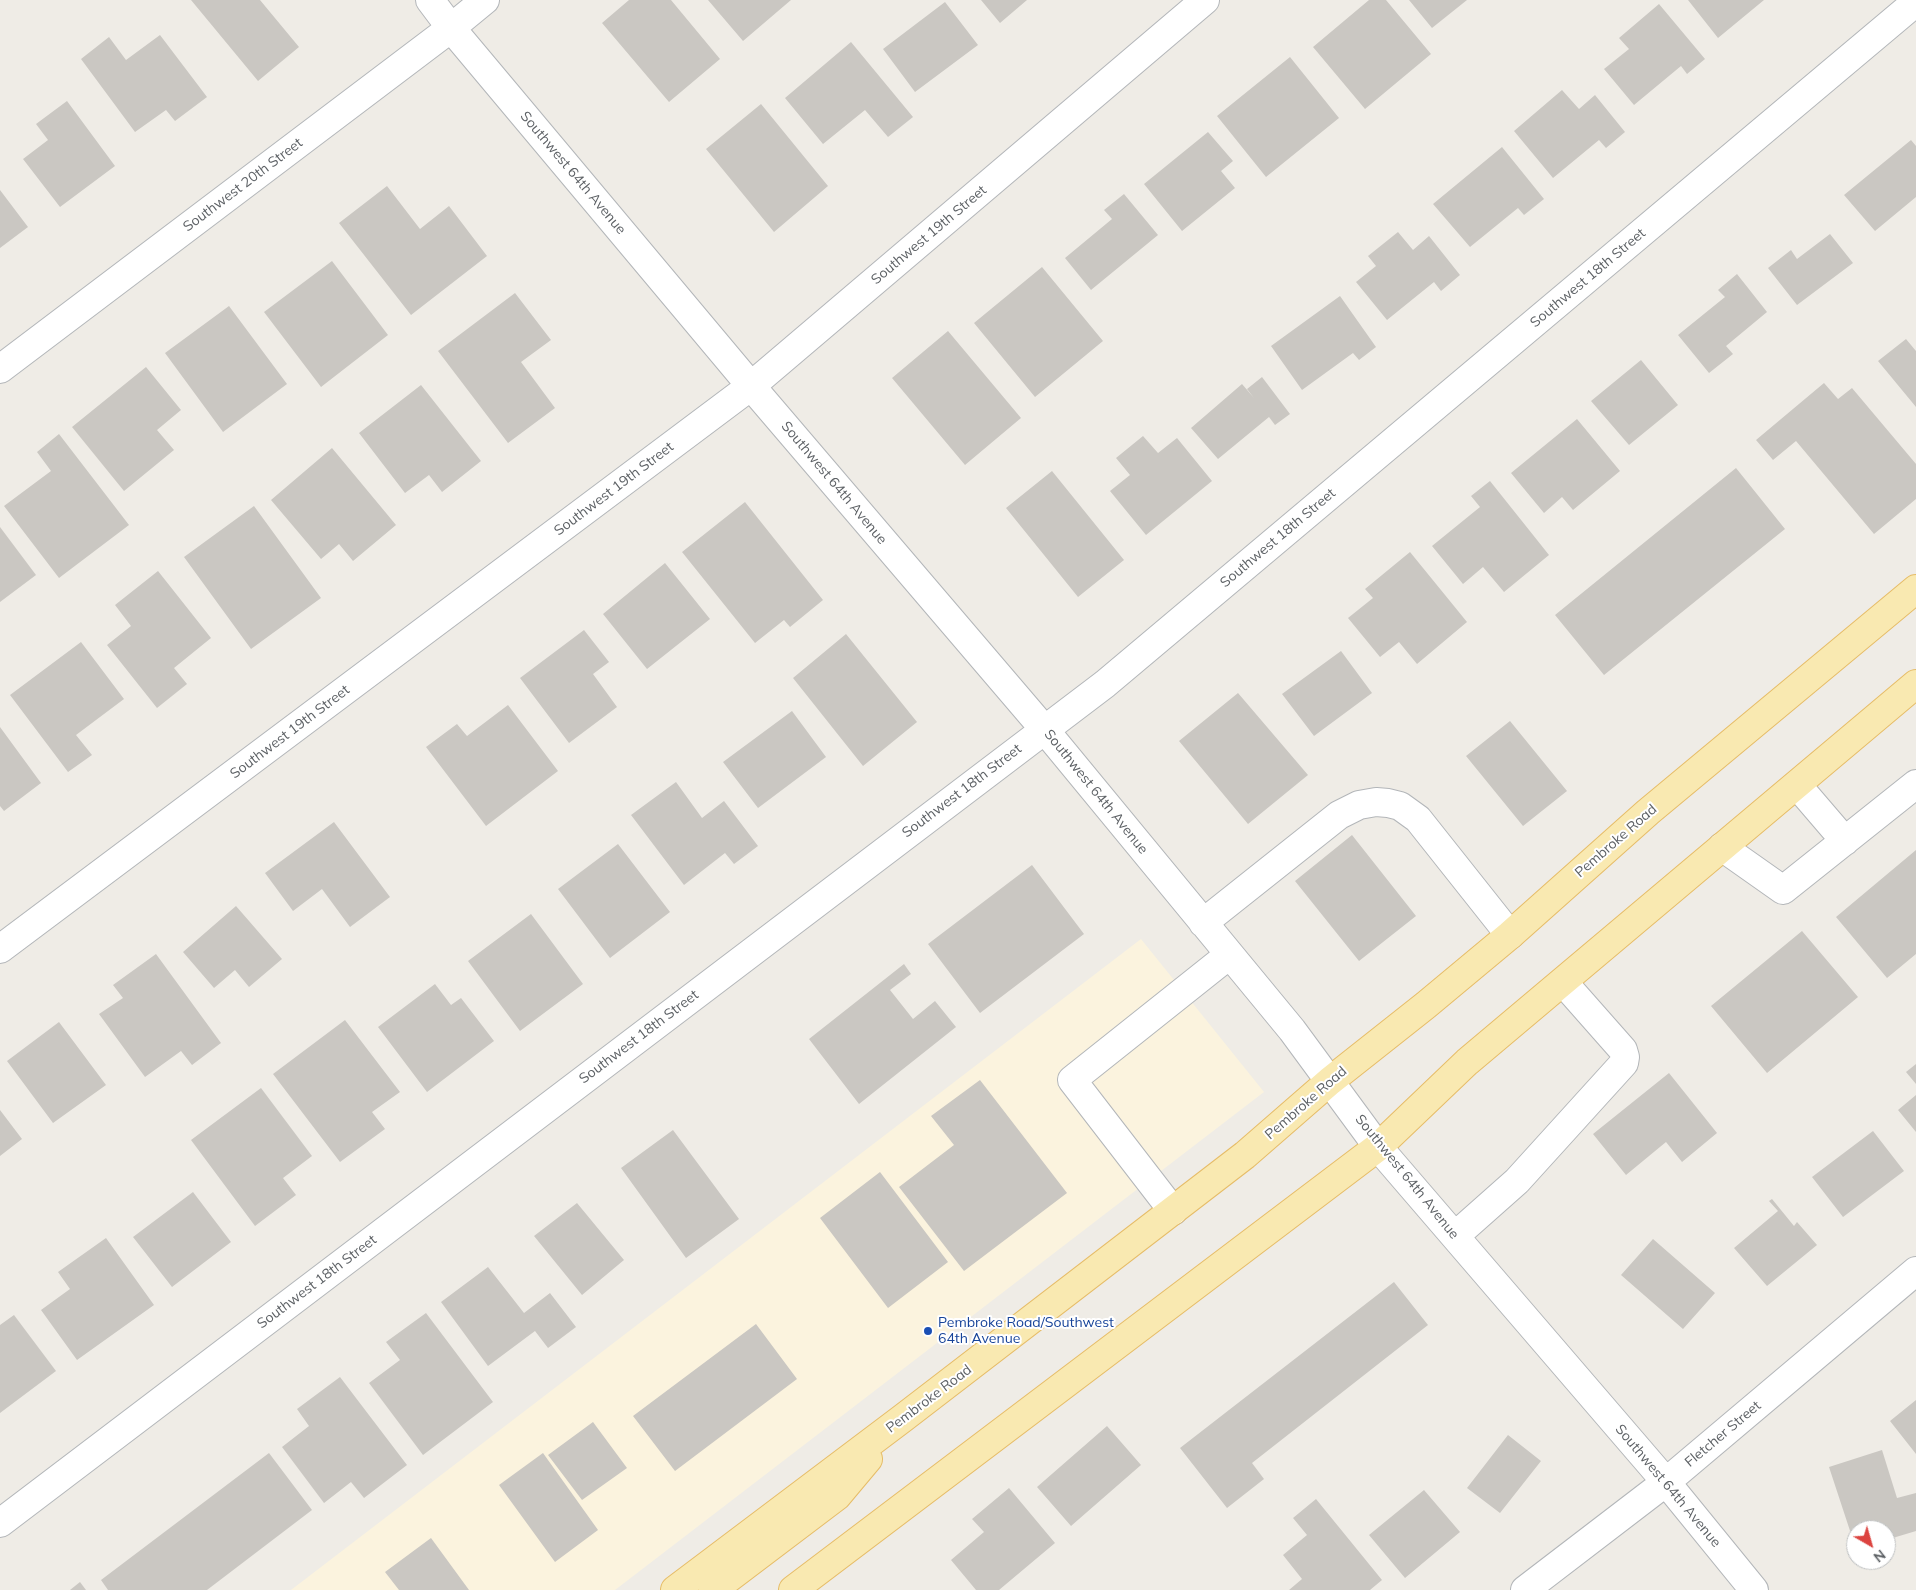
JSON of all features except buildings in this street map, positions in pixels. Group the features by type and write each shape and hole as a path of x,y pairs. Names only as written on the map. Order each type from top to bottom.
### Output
{"main road":[{"name":"Pembroke Road","path":"675,1590 1245,1156 1330,1081 1510,935 1648,812 1916,589"},
{"path":"793,1590 1378,1147 1467,1062 1797,785 1913,694"},
{"path":"713,1590 837,1496 903,1418"}],"street":[{"name":"Southwest 64th Avenue","path":"430,0 752,386 1044,729 1292,1030 1378,1147 1666,1482 1754,1590"},
{"name":"Southwest 20th Street","path":"0,369 452,28 485,0"},
{"name":"Southwest 19th Street","path":"0,950 752,386 1205,0"},
{"name":"Southwest 18th Street","path":"0,1523 1120,671 1916,2"},
{"path":"1722,847 1783,890 1916,784"},
{"path":"1797,785 1845,841"},
{"path":"1203,923 1339,815 1360,805 1376,802 1400,806 1418,819 1510,935"},
{"path":"1173,1211 1072,1080 1229,955"},
{"path":"1455,1236 1517,1181 1624,1063 1626,1057 1623,1050 1563,982"},
{"name":"Fletcher Street","path":"1525,1590 1666,1482 1916,1271"}],"shaded area":[{"path":"1141,939 1264,1092 615,1590 291,1590"}],"place":[{"name":"Pembroke Road/Southwest 64th Avenue","path":"928,1331"}]}
